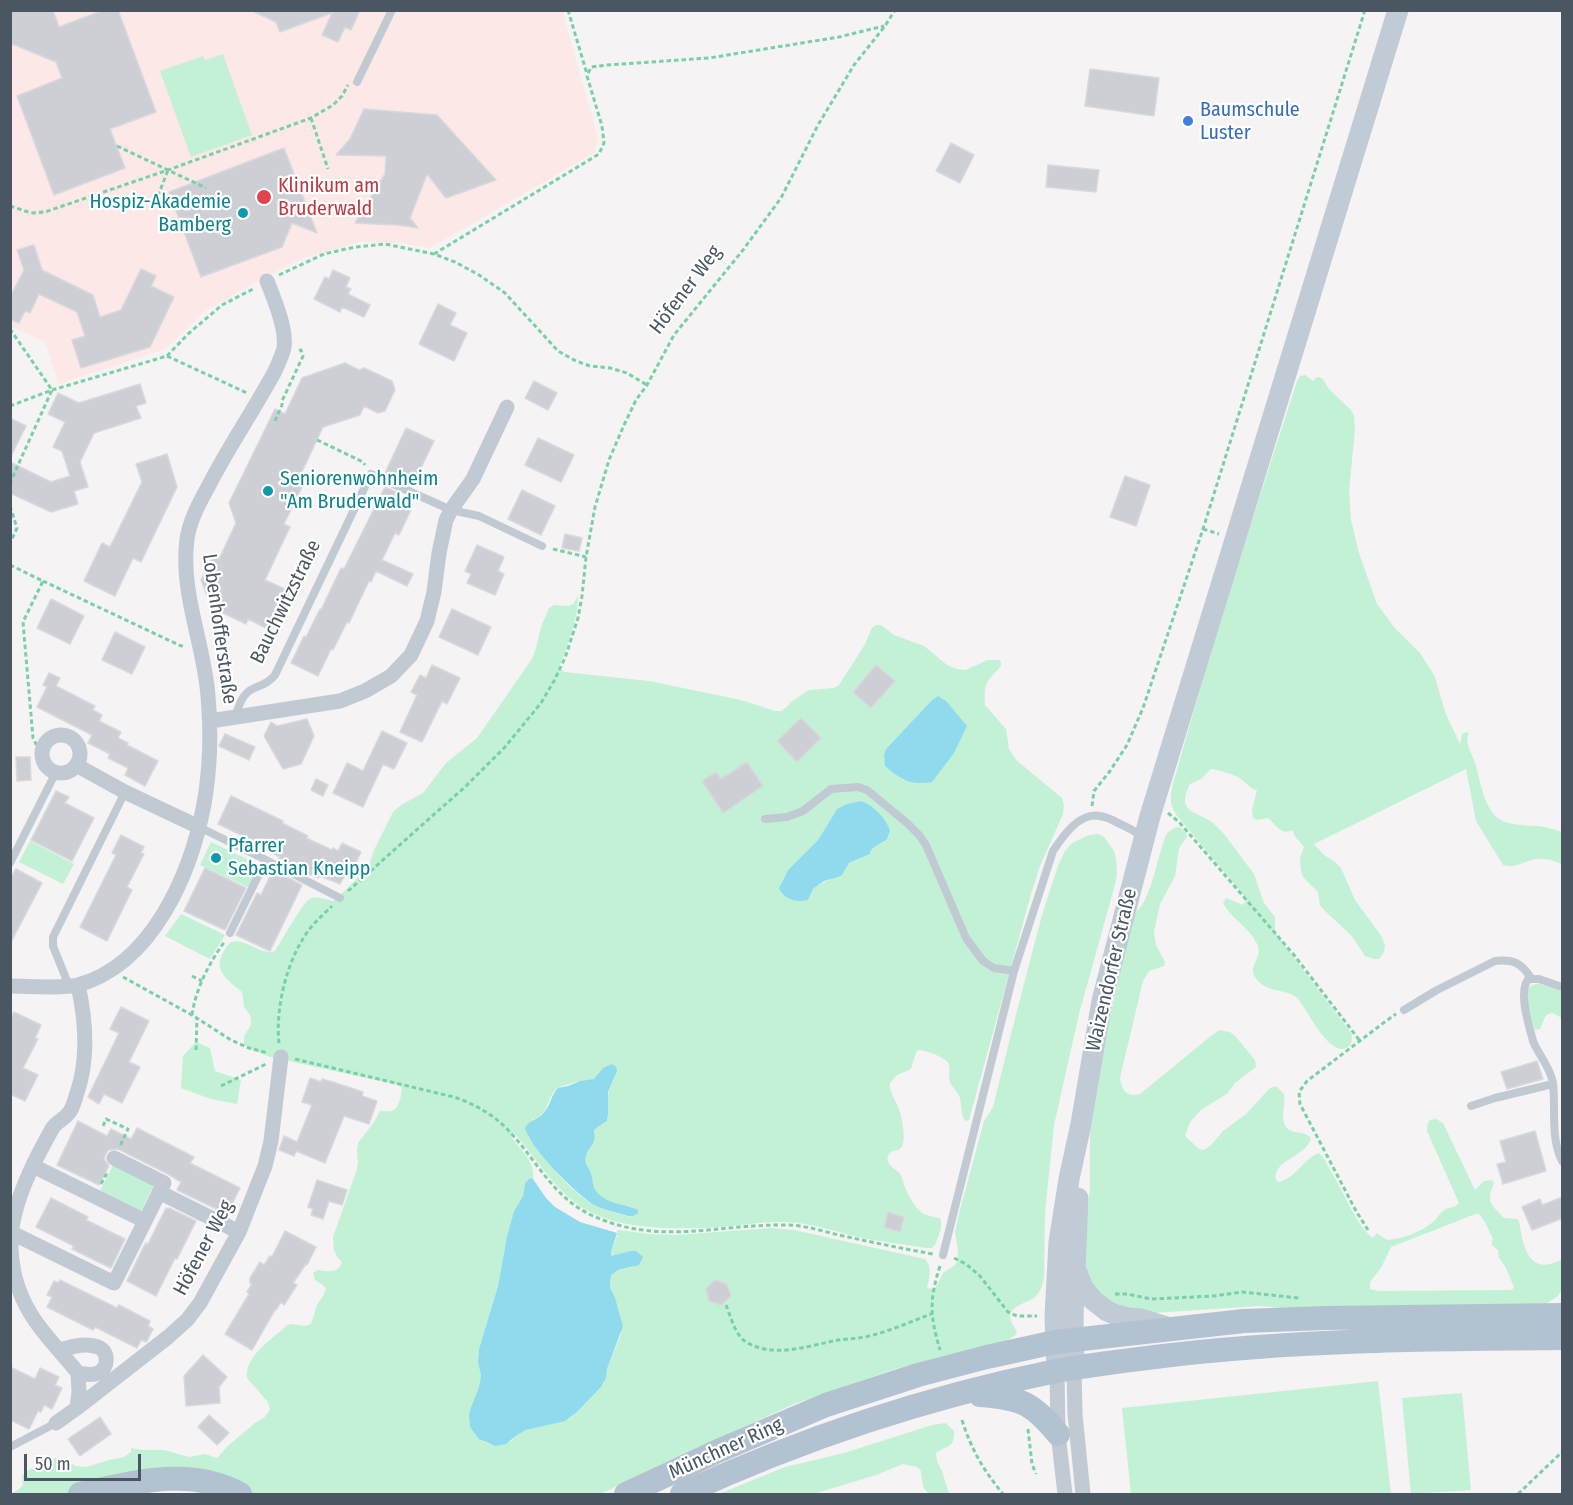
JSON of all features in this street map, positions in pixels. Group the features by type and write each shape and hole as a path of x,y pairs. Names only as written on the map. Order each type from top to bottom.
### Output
{"main road":[{"name":"Waizendorfer Straße","path":"1066,1370 1059,1242 1101,1001 1144,838 1398,10"},
{"name":"Waizendorfer Straße","path":"1065,1341 1075,1266 1081,1125"},
{"path":"1075,1266 1083,1288 1107,1311 1170,1328"},
{"name":"Münchner Ring","path":"626,1494 717,1451 826,1405 918,1375 987,1357 1065,1341 1244,1321 1325,1318 1562,1327"},
{"name":"Münchner Ring","path":"682,1494 729,1472 896,1411 960,1393 1066,1370 1183,1353 1246,1347 1403,1340 1562,1327"},
{"path":"960,1393 1017,1399 1041,1414 1058,1434"},
{"path":"80,1494 141,1481 167,1479 208,1482 240,1494"}],"street":[{"name":"Lobenhofferstraße","path":"10,986 73,986 95,978 112,968 137,950 154,928 173,898 188,864 204,804 210,721 206,673 185,567 188,537 199,503 260,399 275,371 284,346 278,309 267,281"},
{"path":"210,721 340,701 365,691 391,676 411,656 427,621 446,520 450,510 473,479 507,407"},
{"path":"54,736 70,737 76,742 79,758 76,765 67,772 56,772 44,762 43,747 54,736"},
{"path":"76,765 125,792 199,827"},
{"path":"73,986 84,1018 83,1068 78,1093 69,1113 54,1126 33,1166 14,1217 12,1252 14,1274 33,1318 78,1373 80,1392 77,1408"},
{"name":"Höfener Weg","path":"56,1423 168,1337 188,1320 200,1304 239,1232 265,1166 271,1141 281,1057"},
{"path":"12,1233 114,1283 164,1183 114,1158"},
{"path":"33,1166 145,1221"},
{"path":"159,1192 239,1232"},
{"path":"59,1350 92,1345 100,1347 105,1352 106,1362 99,1373 89,1375 78,1373"},
{"path":"103,1369 120,1375"},
{"path":"1065,1494 1058,1434 1066,1370"},
{"path":"1066,1370 1075,1414 1083,1494"}],"lane":[{"path":"353,81 392,10"},
{"path":"371,474 450,510 479,516 542,546"},
{"name":"Bauchwitzstraße","path":"236,717 244,695 271,681 275,675 371,474"},
{"path":"10,863 56,772"},
{"path":"765,819 787,817 803,811 831,789 858,787 867,790 907,823 926,845 966,938 977,953 994,968 1014,971"},
{"path":"73,986 53,946 53,938 125,792"},
{"path":"943,1255 1014,971 1053,851 1071,826 1091,816 1100,816 1115,822 1136,831 1144,838"},
{"path":"199,827 340,898"},
{"path":"230,933 266,860"},
{"path":"1404,1010 1437,990 1495,961 1517,962 1531,978"},
{"path":"1563,987 1531,978 1525,982 1524,988 1526,1010 1535,1048 1548,1067 1552,1082 1555,1140 1563,1161"},
{"path":"1471,1106 1552,1082 1563,1081"},
{"path":"10,1447 56,1423"}],"path":[{"path":"434,254 599,154 604,143 602,126 568,10"},
{"name":"Höfener Weg","path":"281,1057 278,1018 282,992 297,950 311,927 340,898 466,786 505,747 541,703 554,681 565,658 578,618 595,507 609,460 636,400 674,335 782,198 818,125 854,64 895,10"},
{"path":"1091,816 1094,791 1127,745 1143,708 1203,529 1365,10"},
{"path":"587,76 591,67 607,64 709,58 839,37 885,26"},
{"path":"10,206 32,213 45,212 311,118 333,105 353,81"},
{"path":"311,118 327,169"},
{"path":"117,146 206,188"},
{"path":"158,195 168,170"},
{"path":"10,406 52,390 167,356 188,334 222,305 285,271 324,254 355,247 385,244 434,254 455,262 505,293 558,351 590,366 627,373 646,385"},
{"path":"10,329 52,390"},
{"path":"167,356 260,399"},
{"path":"10,483 52,390"},
{"path":"317,440 363,462 371,474"},
{"path":"10,506 17,528 10,543"},
{"path":"542,546 586,557"},
{"path":"10,565 181,646 198,640"},
{"path":"43,581 23,622 33,738 36,744 43,747"},
{"path":"1152,812 1165,811 1179,822 1294,956 1359,1041"},
{"path":"192,1015 195,998 202,981 230,933"},
{"path":"112,968 127,980 249,1048 379,1078 454,1097 475,1105 508,1129 551,1184 569,1202 593,1216 642,1230 672,1233 702,1232 745,1226 786,1225 952,1257 966,1264 980,1276 1008,1312 1017,1316"},
{"path":"192,976 202,981"},
{"path":"1368,1230 1299,1100 1299,1092 1307,1080 1404,1010"},
{"path":"196,1050 197,1018"},
{"path":"221,1086 281,1057"},
{"path":"941,1351 931,1314 934,1284 943,1255"},
{"path":"726,1305 739,1335 746,1341 769,1350 791,1350 847,1338 864,1337 931,1314"},
{"path":"1024,1403 1032,1464 1036,1474"},
{"path":"962,1420 968,1438 985,1471 1003,1494"},
{"path":"1518,1494 1563,1452"}],"shaded area":[{"name":"Klinikum am Bruderwald","path":"11,11 562,11 598,138 594,153 430,248 401,243 359,242 304,258 252,284 204,312 165,349 59,384 45,342 11,326"}],"green space":[{"path":"223,54 252,135 191,157 160,71 203,56 205,60"},
{"path":"1305,375 1313,381 1317,377 1322,378 1354,416 1355,430 1349,491 1351,520 1359,553 1377,604 1394,627 1420,653 1435,677 1445,712 1460,744 1462,734 1469,733 1468,744 1489,807 1502,821 1562,832 1562,864 1541,859 1512,866 1503,865 1476,821 1466,769 1314,844 1341,868 1355,900 1382,937 1384,952 1379,959 1374,959 1365,956 1352,936 1320,905 1318,892 1303,877 1300,858 1304,847 1294,835 1293,830 1282,831 1268,818 1258,820 1253,818 1252,810 1257,790 1236,776 1214,769 1190,784 1186,794 1186,806 1213,823 1224,834 1254,874 1264,903 1275,917 1277,935 1351,1033 1352,1040 1349,1046 1342,1049 1327,1040 1296,997 1264,986 1255,977 1253,969 1259,950 1258,946 1251,934 1223,903 1226,898 1243,905 1247,899 1178,817 1171,799 1174,780 1219,623 1297,381 1300,376"},
{"path":"578,596 574,623 559,668 564,672 649,681 741,700 775,711 781,711 809,690 834,688 839,685 864,646 872,628 876,625 881,625 894,635 924,646 947,665 957,669 965,670 988,660 999,660 1001,666 989,679 986,687 985,705 1006,729 1009,749 1016,760 1062,798 1064,805 1063,814 1040,866 1031,894 969,1120 965,1121 963,1118 960,1098 950,1082 948,1063 939,1056 918,1050 911,1069 897,1075 890,1083 898,1106 904,1137 901,1147 890,1153 887,1159 901,1176 909,1197 917,1209 924,1214 941,1219 941,1229 935,1245 932,1248 926,1248 883,1242 787,1222 677,1228 647,1227 619,1222 592,1213 568,1197 513,1132 512,1138 530,1162 533,1179 530,1178 525,1183 523,1196 514,1211 498,1286 479,1349 481,1382 470,1410 484,1442 491,1445 510,1442 526,1430 569,1419 604,1384 607,1369 621,1334 620,1315 610,1286 611,1275 618,1270 633,1267 630,1251 610,1255 617,1230 677,1235 771,1228 794,1230 925,1259 930,1269 927,1288 936,1287 943,1273 957,1261 955,1232 960,1210 984,1121 993,1107 1042,915 1058,866 1065,851 1072,843 1089,835 1098,834 1104,837 1114,851 1116,881 1079,1014 1054,1125 1045,1213 1044,1279 1036,1296 1017,1306 1011,1312 1010,1318 1017,1334 1006,1341 895,1369 794,1404 600,1494 251,1494 238,1486 88,1489 65,1494 11,1494 23,1485 22,1476 26,1472 55,1458 76,1466 87,1467 124,1457 131,1452 131,1448 164,1450 189,1457 205,1454 217,1458 229,1445 264,1418 270,1410 267,1401 247,1378 250,1362 261,1348 287,1325 311,1324 317,1305 326,1289 315,1280 313,1273 317,1270 335,1270 342,1262 334,1250 333,1237 356,1172 358,1143 380,1111 390,1111 396,1108 402,1089 390,1083 270,1057 248,1048 244,1044 244,1036 251,1025 250,1015 244,1007 242,992 228,981 221,971 222,955 229,944 235,941 264,951 275,951 306,902 316,897 334,901 368,868 374,850 393,812 423,793 446,763 477,738 532,659 549,608 554,605 573,604","holes":["938,696 904,781 885,766 886,749","860,801 871,806 878,817 884,842 873,848 870,854 848,864 844,872 813,889 808,900 780,885 788,870 818,840 835,812 847,804","603,1068 614,1080 608,1096 607,1121 594,1130 594,1142 585,1161 598,1195 607,1201 633,1208 631,1217 600,1208 576,1192 528,1136 532,1120 542,1114 558,1088 591,1080"]},
{"path":"1180,827 1187,837 1179,848 1175,876 1160,904 1154,932 1156,945 1165,962 1164,966 1149,971 1143,981 1120,1078 1126,1092 1132,1095 1140,1094 1219,1030 1230,1032 1255,1060 1256,1067 1235,1083 1227,1094 1202,1109 1190,1122 1185,1136 1199,1149 1204,1150 1223,1131 1246,1114 1270,1088 1276,1086 1284,1094 1283,1120 1287,1128 1311,1138 1303,1150 1279,1167 1276,1180 1279,1182 1290,1177 1319,1153 1361,1225 1373,1238 1377,1233 1387,1240 1405,1237 1423,1229 1447,1208 1459,1203 1427,1131 1430,1120 1436,1119 1443,1123 1475,1190 1484,1181 1492,1180 1494,1184 1490,1195 1491,1203 1504,1218 1519,1221 1525,1248 1532,1259 1544,1265 1562,1260 1562,1289 1558,1296 1546,1304 1294,1309 1260,1306 1138,1314 1121,1311 1089,1285 1083,1253 1090,1188 1090,1134 1110,1016 1134,913 1145,900 1167,833","holes":["1478,1213 1493,1239 1492,1245 1498,1250 1499,1258 1514,1287 1512,1290 1379,1291 1370,1289 1370,1282 1381,1268 1391,1247"]},
{"path":"30,841 74,864 63,884 19,862"},
{"path":"211,842 255,863 257,872 250,888 200,865"},
{"path":"181,914 225,935 210,959 165,936"},
{"path":"1540,984 1562,991 1562,1018 1552,1013 1548,1014 1540,1029 1535,1030 1528,1008 1527,995 1531,986"},
{"path":"196,1042 210,1048 215,1071 241,1080 237,1104 211,1099 181,1088 183,1056"},
{"path":"113,1165 154,1185 141,1211 100,1191"},
{"path":"1378,1381 1391,1494 1131,1494 1122,1408"},
{"path":"1462,1393 1471,1490 1411,1494 1402,1398"},
{"path":"946,1423 954,1431 952,1443 936,1453 949,1494 927,1492 923,1485 921,1471 917,1467 903,1464 876,1475 813,1494 719,1494 785,1467 844,1453 932,1425"}],"water":[{"path":"938,696 946,701 967,726 954,753 932,782 907,781 885,766 886,749"},
{"path":"860,801 874,808 885,821 890,830 887,839 874,847 870,854 849,863 842,875 824,881 813,889 808,900 795,900 784,895 779,888 788,870 818,840 837,809"},
{"path":"612,1064 617,1071 608,1092 607,1121 594,1130 594,1142 585,1161 596,1191 605,1199 638,1210 638,1213 632,1216 600,1208 586,1199 544,1158 525,1128 543,1114 558,1088 594,1079 603,1068"},
{"path":"530,1178 555,1207 580,1222 617,1233 611,1256 636,1251 643,1257 639,1265 618,1270 611,1275 610,1287 623,1326 602,1386 565,1421 526,1430 506,1444 495,1446 479,1439 470,1427 469,1416 481,1376 478,1362 479,1349 498,1286 507,1236 514,1211 523,1196 525,1183"}],"building":[{"path":"10,10 53,10 59,27 104,10 118,10 156,112 110,129 125,168 54,195 17,96 62,78 56,62 10,43"},
{"path":"250,10 360,10 351,30 345,27 338,42 322,35 332,13 280,32 276,22"},
{"path":"1090,69 1159,78 1154,116 1085,106"},
{"path":"364,109 437,115 496,180 446,198 427,174 410,218 418,228 355,223 385,174 386,156 336,155 350,139"},
{"path":"951,143 974,155 960,183 936,171"},
{"name":"Hospiz-Akademie Bamberg","path":"284,148 317,233 292,223 282,247 201,277 169,192"},
{"path":"1048,165 1099,170 1096,192 1046,187"},
{"path":"34,245 42,270 93,295 100,317 121,310 141,269 156,276 151,286 174,297 150,347 81,368 72,340 85,336 77,312 39,294 30,313 25,311 19,323 10,319 10,297 24,270 17,250"},
{"path":"333,270 350,278 346,287 351,289 348,294 370,305 364,317 342,307 340,312 314,299 325,277 329,279"},
{"path":"438,304 456,313 450,325 467,333 454,361 419,344"},
{"name":"Seniorenwohnheim \"Am Bruderwald\"","path":"345,363 359,370 364,368 392,381 395,390 385,411 378,413 364,406 360,415 323,427 300,476 306,479 284,524 290,527 265,580 287,590 289,598 275,626 268,629 248,619 246,624 223,613 220,604 208,598 201,580 213,556 219,559 236,523 229,503 275,409 285,414 302,378"},
{"path":"534,381 557,393 548,410 525,398"},
{"path":"140,384 146,403 136,406 141,418 94,433 80,462 88,487 74,491 78,504 51,512 10,493 10,462 51,482 70,476 62,451 53,447 65,422 48,414 58,393 79,403"},
{"path":"10,418 26,426 10,458"},
{"path":"406,428 434,441 418,474 412,471 406,483 385,473"},
{"path":"538,438 574,455 561,482 525,465"},
{"path":"167,454 177,487 141,562 133,558 115,596 84,581 102,543 110,547 142,482 136,464"},
{"path":"1125,476 1150,485 1136,526 1110,517"},
{"path":"385,487 401,494 397,503 411,510 399,535 395,533 382,560 413,574 407,586 376,571 318,676 291,663 304,636 306,637 321,610 341,568 344,569"},
{"path":"522,490 555,506 541,535 508,519"},
{"path":"565,534 582,538 579,551 562,548"},
{"path":"477,545 504,557 498,571 504,574 495,595 467,583 471,574 465,571"},
{"path":"51,599 84,616 70,644 37,628"},
{"path":"452,609 491,627 478,655 439,637"},
{"path":"115,632 145,647 132,674 102,660"},
{"path":"432,665 460,678 447,704 442,701 422,742 400,732 417,695 411,692 420,675 426,678"},
{"path":"876,665 895,681 871,708 853,692"},
{"path":"49,673 60,678 56,686 95,706 93,710 102,715 99,721 121,732 118,738 158,761 145,786 125,775 128,768 108,758 110,754 88,743 92,735 37,707 47,687 43,685"},
{"path":"801,718 821,738 797,762 777,741"},
{"path":"307,719 314,736 301,764 283,769 264,736 271,722 277,726"},
{"path":"382,731 407,743 394,769 383,764 363,807 333,793 347,763 363,771"},
{"path":"225,734 255,747 249,760 219,746"},
{"path":"16,757 30,757 31,780 17,781"},
{"path":"747,762 763,786 723,813 702,781 716,772 721,779"},
{"path":"316,779 328,785 323,796 311,790"},
{"path":"56,791 69,797 65,803 94,818 72,861 31,840"},
{"path":"231,796 283,821 282,823 308,836 306,838 332,850 333,848 338,851 342,843 361,852 349,877 345,875 340,884 320,876 318,878 307,874 278,860 280,857 268,851 270,849 218,824"},
{"path":"121,835 144,847 141,853 144,854 127,887 132,890 107,941 80,927 116,855 112,853"},
{"path":"205,868 246,888 225,930 184,911"},
{"path":"16,869 42,883 10,944 10,879"},
{"path":"273,870 302,885 270,951 236,935 257,893 261,895"},
{"path":"121,1007 149,1021 129,1062 140,1067 122,1103 104,1094 99,1104 88,1097 119,1033 110,1029"},
{"path":"14,1012 41,1025 35,1038 38,1039 23,1068 38,1075 25,1101 10,1094 10,1019"},
{"path":"1537,1061 1543,1079 1507,1089 1501,1072"},
{"path":"310,1078 321,1082 322,1079 363,1092 362,1096 377,1101 369,1124 344,1116 325,1163 296,1151 294,1156 279,1150 284,1136 297,1142 312,1105 302,1102"},
{"path":"78,1121 107,1136 111,1129 131,1139 137,1128 194,1157 190,1163 240,1188 227,1214 177,1190 181,1182 118,1149 109,1150 106,1153 104,1159 109,1166 99,1185 57,1165"},
{"path":"1535,1131 1546,1171 1503,1184 1497,1164 1506,1162 1500,1141"},
{"path":"317,1180 347,1190 342,1205 329,1201 323,1219 311,1215 313,1209 308,1207"},
{"path":"1563,1197 1563,1218 1532,1230 1522,1207 1540,1199 1542,1205"},
{"path":"51,1198 88,1217 86,1220 125,1239 111,1268 72,1249 74,1246 36,1227"},
{"path":"166,1208 196,1221 156,1296 127,1281"},
{"path":"888,1212 904,1217 900,1232 884,1227"},
{"path":"285,1231 316,1247 307,1265 293,1283 297,1285 284,1305 281,1302 275,1310 252,1350 225,1334 249,1294 247,1292 252,1284 250,1278 260,1262 264,1265 270,1256 272,1257"},
{"path":"60,1280 117,1308 119,1305 150,1321 148,1326 153,1329 147,1341 141,1340 137,1348 95,1327 93,1330 47,1307 52,1297 47,1295 54,1281 58,1283"},
{"path":"715,1280 727,1284 731,1296 721,1305 709,1301 706,1289"},
{"path":"203,1355 227,1377 219,1387 220,1403 186,1406 184,1376"},
{"path":"10,1367 35,1379 40,1368 59,1377 55,1385 62,1388 52,1409 44,1405 41,1412 38,1411 29,1429 10,1420"},
{"path":"209,1415 229,1433 217,1445 198,1427"},
{"path":"100,1417 111,1434 80,1456 68,1439"}],"place":[{"name":"Baumschule Luster","path":"1188,121"},
{"name":"Klinikum am Bruderwald","path":"264,197"},
{"name":"Hospiz-Akademie Bamberg","path":"243,213"},
{"name":"Seniorenwohnheim \"Am Bruderwald\"","path":"268,491"},
{"name":"Pfarrer Sebastian Kneipp","path":"216,858"}]}
